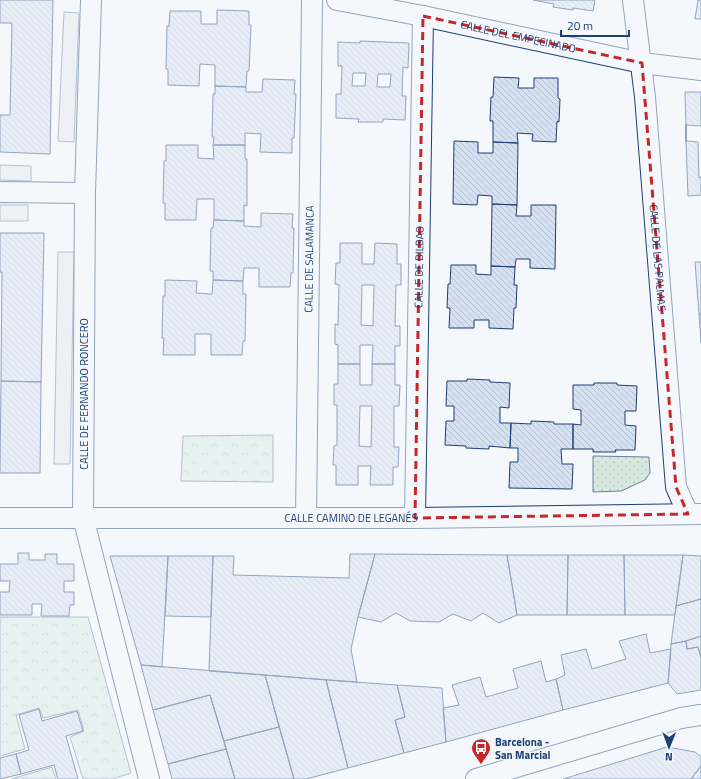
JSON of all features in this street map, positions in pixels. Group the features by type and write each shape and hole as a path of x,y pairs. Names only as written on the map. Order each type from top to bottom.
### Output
{"street":[{"name":"CALLE DE FERNANDO RONCERO","path":"91,0 85,192 83,518 149,779"},
{"name":"CALLE DE SALAMANCA","path":"306,518 312,0"},
{"name":"CALLE DEL EMPECINADO","path":"337,0 423,16 642,63 701,70"},
{"name":"CALLE DE LAS PALMAS","path":"633,0 642,63 676,487 697,517"},
{"name":"CALLE DE BILBAO","path":"415,518 423,16"},
{"path":"0,192 85,192"},
{"name":"CALLE CAMINO DE LEGANÉS","path":"0,518 697,517"},
{"path":"476,779 681,718 701,715"}],"highlighted area":[{"path":"423,16 642,63 676,487 688,514 415,518"}],"green space":[{"path":"273,435 273,482 181,481 183,436"},
{"path":"593,456 649,457 650,473 645,480 621,491 593,492"},
{"path":"0,617 88,617 131,773 112,779 83,779 70,737 84,731 78,710 43,718 39,708 16,715 25,749 0,756"},
{"path":"52,767 56,779 11,779"}],"shaded area":[{"path":"64,12 79,13 74,142 58,141"},
{"path":"0,165 31,166 31,181 0,180"},
{"path":"0,205 28,205 28,221 0,221"},
{"path":"58,252 74,252 70,464 54,464"}],"building":[{"path":"0,0 53,0 50,154 0,152 0,115 10,115 12,23 0,23"},
{"path":"533,0 595,0 593,11 553,7 554,4"},
{"path":"698,0 701,0 701,19 695,19"},
{"path":"217,10 249,11 249,25 251,25 249,71 247,71 246,87 215,86 215,65 200,64 199,86 168,85 168,69 166,69 167,26 169,26 170,11 201,11 201,24 217,24"},
{"path":"360,41 409,43 408,68 403,67 402,96 406,96 405,120 383,119 383,122 358,122 359,119 336,118 336,94 341,94 342,66 338,66 338,42 360,43","holes":["353,73 366,73 365,86 352,86","378,74 391,74 390,87 377,87"]},
{"path":"494,77 519,78 518,88 534,88 534,78 558,78 558,98 560,99 556,142 532,141 533,134 517,133 518,143 493,142 493,121 490,121"},
{"path":"263,79 295,80 294,94 296,94 292,153 260,152 261,134 245,133 245,145 213,145 213,94 215,94 215,86 246,87 246,92 262,92"},
{"path":"685,92 701,92 701,126 686,125"},
{"path":"454,141 478,142 478,153 493,153 493,142 518,143 517,205 492,204 492,196 478,195 477,205 453,204"},
{"path":"686,141 698,142 701,195 688,196"},
{"path":"166,145 198,145 198,158 214,159 213,145 245,145 245,159 247,159 247,206 244,205 244,221 214,220 214,199 197,199 196,220 165,220 165,203 163,203"},
{"path":"492,204 517,205 516,216 531,216 531,205 556,205 555,269 530,268 530,259 516,259 515,267 491,266"},
{"path":"261,213 293,214 293,273 291,273 290,287 259,287 259,268 244,268 243,281 213,280 213,271 210,271 211,228 213,228 214,220 244,221 244,226 261,227"},
{"path":"0,233 44,233 41,382 1,381 2,272 0,272"},
{"path":"340,243 362,243 362,264 374,264 375,243 397,244 397,264 401,264 401,285 396,285 395,326 400,326 400,346 395,346 395,364 372,364 373,345 360,345 360,364 338,364 338,345 335,344 335,324 338,325 339,285 335,284 336,263 340,263","holes":["362,285 374,285 373,326 361,325"]},
{"path":"695,262 701,262 701,314 699,314"},
{"path":"451,265 476,265 476,274 491,275 491,266 515,267 514,285 517,285 513,329 489,328 489,320 474,320 474,328 449,328 450,308 447,308 448,284 450,284"},
{"path":"165,280 197,281 196,293 212,294 213,280 243,281 243,294 246,294 245,341 243,341 242,355 211,355 211,334 195,334 195,355 163,355 163,296 165,296"},
{"path":"699,314 701,314 701,343"},
{"path":"338,364 360,364 360,385 372,385 372,364 395,364 395,385 400,385 399,406 394,406 394,447 399,447 398,467 393,467 393,485 370,485 371,466 358,466 358,485 336,485 336,465 333,465 334,446 337,445 337,405 334,405 334,384 338,384","holes":["360,406 372,406 371,447 359,446"]},
{"path":"467,379 510,383 509,408 500,407 500,423 511,423 510,448 489,446 489,449 466,448 466,446 445,445 446,421 454,421 454,406 446,406 447,381 467,381"},
{"path":"1,381 41,382 40,473 0,473"},
{"path":"594,383 617,383 617,385 637,386 636,411 625,411 625,425 636,426 635,450 593,452 593,449 573,449 573,424 581,425 581,410 573,409 573,385 594,385"},
{"path":"531,421 554,422 554,424 573,424 573,449 561,449 562,464 573,464 572,489 509,488 510,462 518,462 518,448 510,448 511,423 531,424"},
{"path":"18,553 29,553 29,560 45,560 45,554 57,554 57,564 74,564 74,581 64,581 64,592 74,592 74,605 70,605 69,616 41,616 42,604 32,604 32,615 0,615 0,592 9,592 10,581 0,581 0,564 18,564"},
{"path":"350,554 375,554 351,649 357,682 209,671 213,556 234,556 233,575 349,578"},
{"path":"375,554 507,555 517,615 499,623 483,613 471,621 453,614 439,622 410,621 396,613 381,622 358,617"},
{"path":"507,555 568,555 567,615 517,615"},
{"path":"568,555 624,555 625,615 567,615"},
{"path":"624,555 683,555 675,615 625,615"},
{"path":"683,555 701,556 701,599 676,606"},
{"path":"110,556 168,556 162,667 141,665"},
{"path":"168,556 213,556 211,617 165,616"},
{"path":"701,599 701,636 671,644 676,606"},
{"path":"646,634 650,653 671,649 668,683 563,710 556,679 565,675 561,655 586,649 592,669 626,659 619,641"},
{"path":"701,636 701,657 698,647 687,649 686,641"},
{"path":"686,641 687,649 698,647 701,657 701,690 677,694 668,683 671,644"},
{"path":"541,661 546,682 556,679 563,710 446,742 443,708 459,705 452,685 480,677 486,697 518,688 513,669"},
{"path":"141,665 265,675 279,727 224,741 210,695 153,710"},
{"path":"265,675 326,680 348,768 306,779 294,779"},
{"path":"326,680 397,685 405,717 395,720 404,753 348,768"},
{"path":"397,685 442,688 446,742 404,753 395,720 405,717"},
{"path":"210,695 226,749 168,764 153,710"},
{"path":"39,709 42,721 77,711 83,731 66,736 78,779 58,779 54,765 21,774 16,754 29,750 19,715"},
{"path":"279,727 294,779 235,779 224,741"},
{"path":"667,747 695,752 701,757 701,766 691,779 563,779"},
{"path":"226,749 235,779 172,779 168,764"},
{"path":"16,754 21,774 0,779 0,758"},
{"path":"701,766 701,779 691,779"}],"wall":[{"path":"686,125 686,141"}],"place":[{"name":"Barcelona - San Marcial","path":"481,765"}]}
